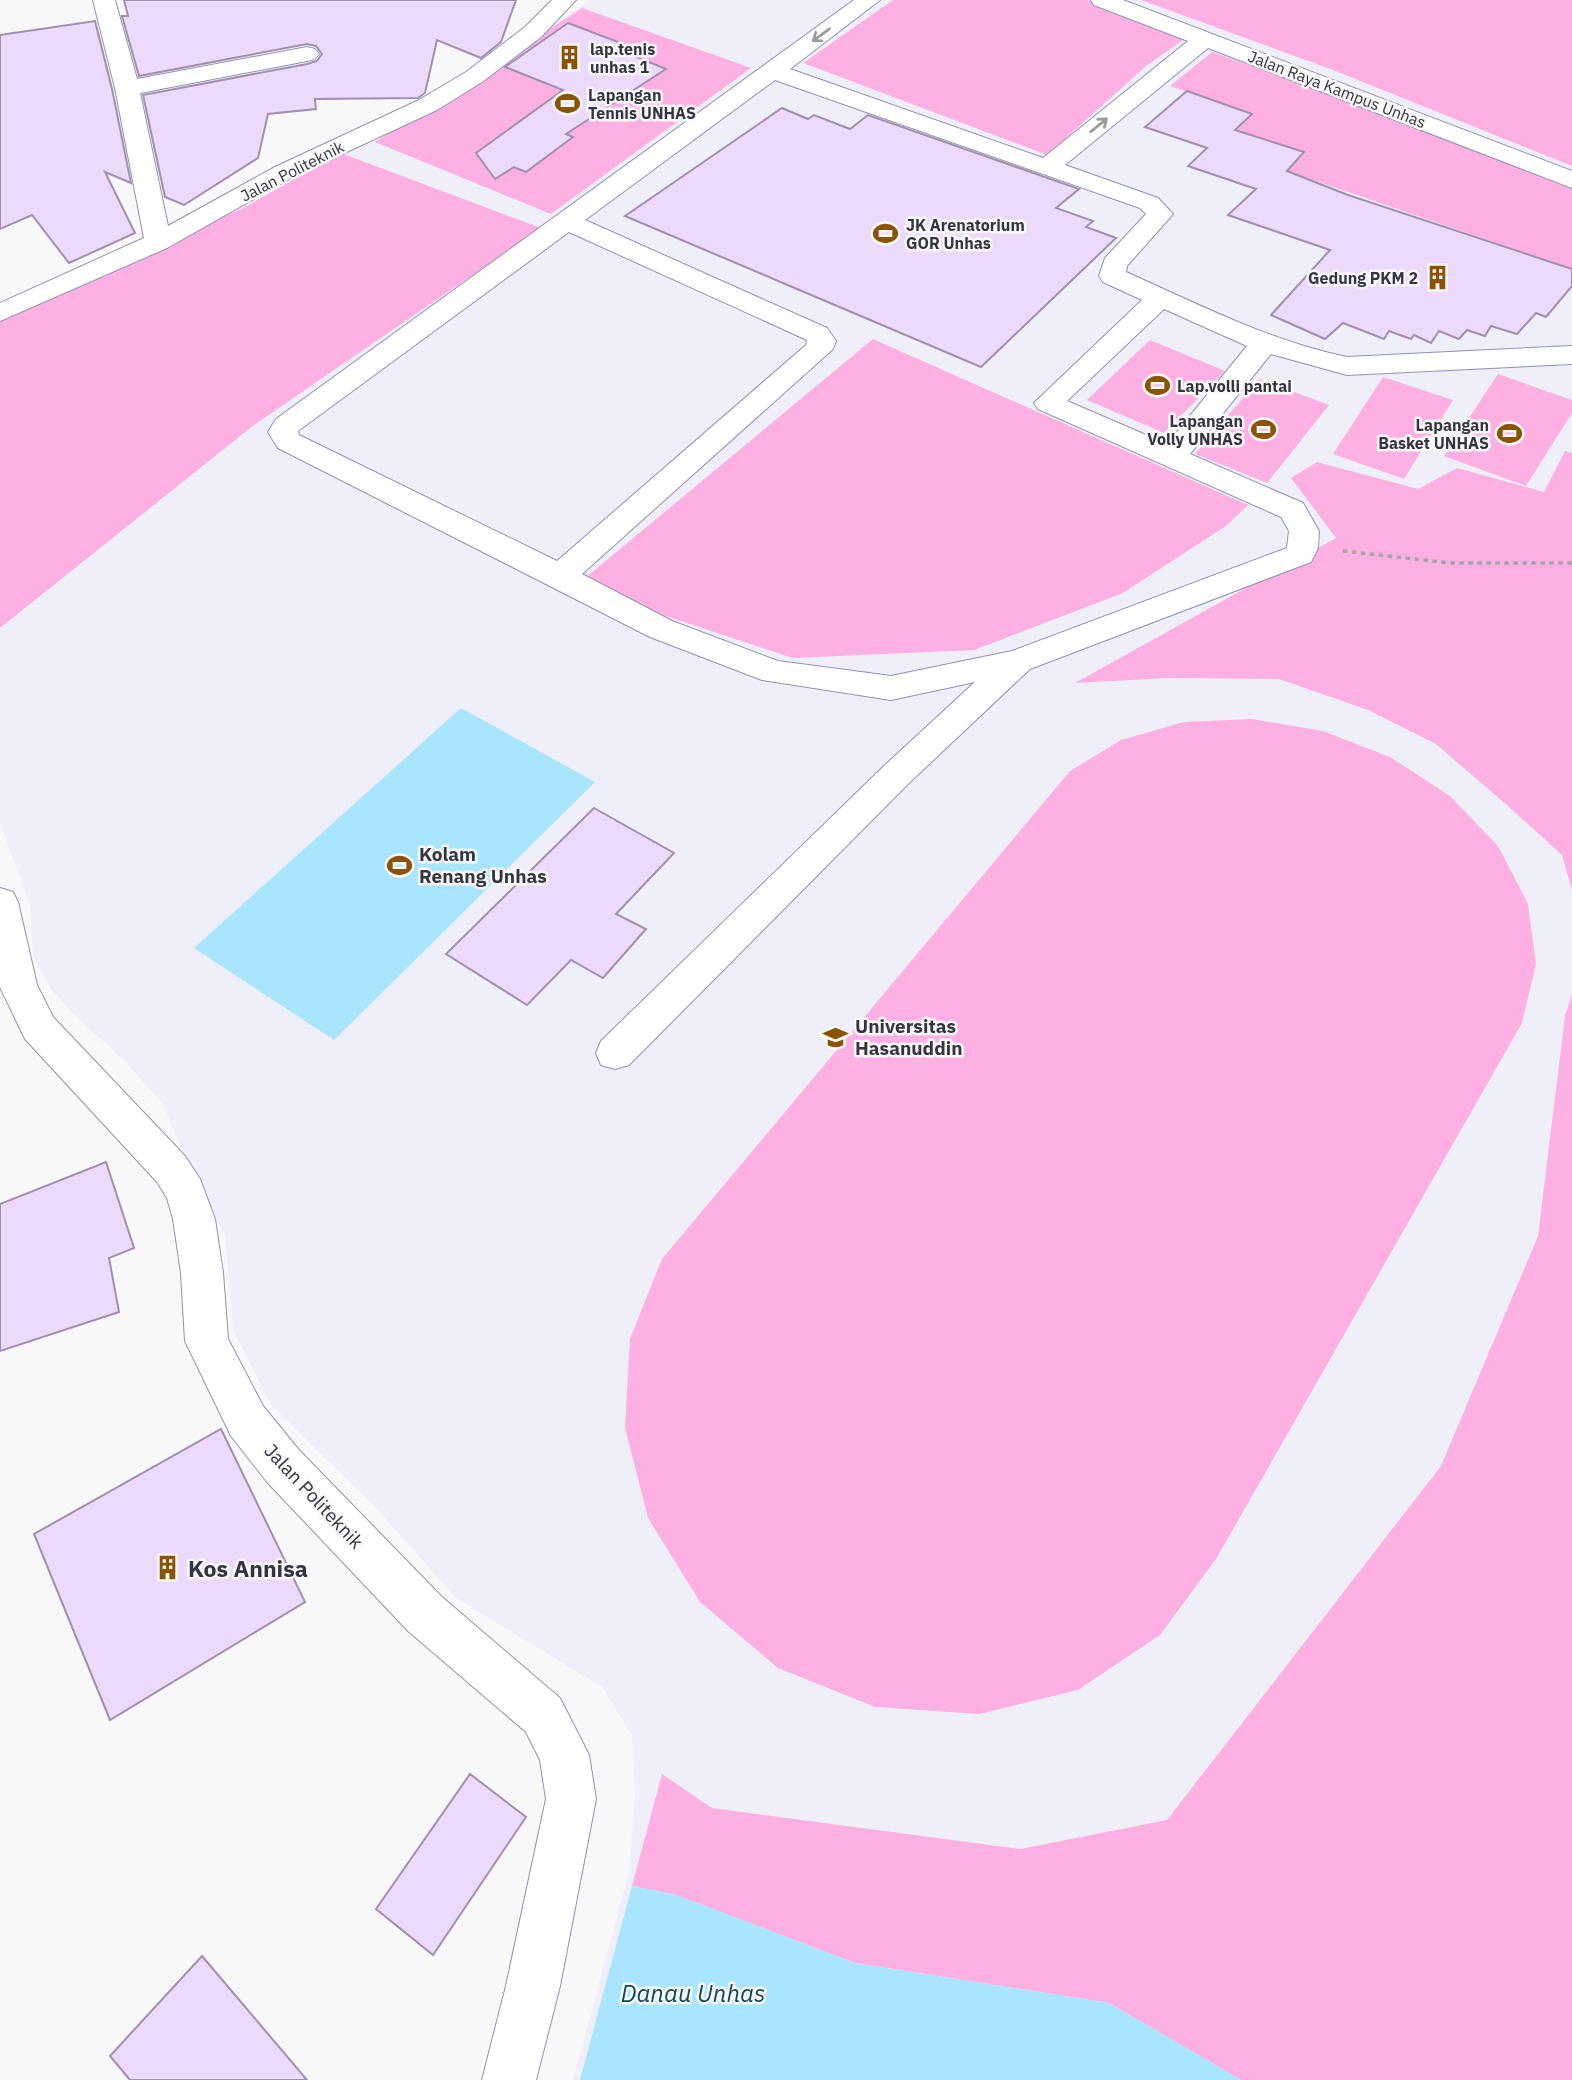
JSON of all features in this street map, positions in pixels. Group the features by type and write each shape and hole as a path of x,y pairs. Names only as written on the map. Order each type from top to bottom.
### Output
{"street":[{"path":"104,0 127,88 158,242"},
{"name":"Jalan Politeknik","path":"0,313 158,242 284,172 428,105 474,77 533,33 565,0"},
{"path":"869,0 286,426 284,432 288,441 661,629 774,672 891,688 1018,662 1300,555 1304,545 1303,522 1293,510 1048,403 1159,299"},
{"name":"Jalan Raya Kampus Unhas","path":"1102,0 1572,180"},
{"path":"1046,168 1205,39"},
{"path":"127,88 307,54"},
{"path":"773,71 1149,203 1160,214 1111,270 1112,276 1265,344 1347,366 1572,355"},
{"path":"560,576 819,349 822,341 817,334 567,221"},
{"path":"1172,457 1265,344"},
{"path":"615,1053 897,775 1018,662"},
{"name":"Jalan Politeknik","path":"0,902 18,985 39,1028 171,1169 186,1192 194,1219 202,1273 207,1341 247,1422 282,1466 425,1614 543,1715 564,1755 571,1799 533,1986 509,2080"}],"path":[{"path":"1304,545 1451,563 1572,563"}],"shaded area":[{"name":"Universitas Hasanuddin","path":"590,0 1572,0 1572,2080 573,2080 629,1872 635,1794 632,1735 602,1687 456,1598 376,1508 271,1405 233,1330 225,1235 191,1169 162,1103 123,1059 74,1015 52,990 33,956 30,905 0,823 0,318 243,208 341,153 389,136"},
{"path":"893,0 1087,0 1186,38 1146,66 1047,155 803,63"},
{"path":"1141,0 1572,0 1572,166 1333,70"},
{"name":"Lapangan Tennis UNHAS","path":"582,8 751,68 551,214 375,142"},
{"path":"1212,52 1375,110 1572,189 1572,269 1287,171 1304,152 1235,130 1251,114 1170,86"},
{"path":"341,153 541,228 254,425 0,628 0,318 243,208"},
{"path":"873,339 1248,505 1226,526 1123,593 974,650 793,658 663,615 585,578"},
{"name":"Lap.volli pantai","path":"1150,340 1225,371 1164,433 1087,400"},
{"name":"Lapangan Basket UNHAS","path":"1498,374 1572,400 1572,413 1526,486 1444,456"},
{"path":"1383,377 1453,400 1404,479 1333,454"},
{"name":"Lapangan Volly UNHAS","path":"1259,379 1329,405 1267,483 1195,454"},
{"path":"1565,451 1572,453 1572,890 1562,855 1509,807 1436,744 1368,710 1279,679 1169,678 1075,683 1336,538 1291,478 1317,462 1418,489 1457,468 1544,492"},
{"path":"1252,719 1323,731 1390,757 1450,796 1498,846 1528,904 1536,964 1522,1023 1216,1559 1160,1635 1078,1690 979,1714 875,1707 778,1668 700,1602 648,1518 625,1428 630,1339 662,1259 1070,771 1121,740 1184,722"},
{"path":"1572,994 1572,2080 1241,2080 1109,2003 855,1963 676,1895 632,1886 662,1774 712,1808 1020,1849 1167,1820 1441,1466 1538,1236 1565,1016"}],"water":[{"name":"Kolam Renang Unhas","path":"461,708 595,782 334,1040 194,948"},
{"name":"Danau Unhas","path":"632,1886 676,1895 855,1963 1109,2003 1241,2080 580,2080"}],"building":[{"path":"124,0 516,0 501,42 481,58 437,40 425,93 418,98 315,99 316,109 268,114 258,158 184,205 165,197 143,95 307,64 317,61 322,54 316,46 307,44 139,76 122,16 128,16"},
{"path":"95,21 131,183 105,172 135,233 69,263 32,215 0,229 0,35"},
{"path":"568,23 639,50 632,55 666,69 566,134 573,137 526,172 514,167 495,179 476,153 563,90 505,67"},
{"name":"Gedung PKM 2","path":"1187,91 1252,114 1235,130 1304,152 1287,171 1348,195 1572,269 1572,286 1546,317 1536,313 1517,334 1491,326 1485,336 1467,330 1459,339 1439,331 1431,343 1414,335 1411,339 1389,331 1384,339 1343,323 1325,339 1271,315 1330,250 1228,215 1256,189 1188,166 1207,148 1145,127"},
{"name":"JK Arenatorium GOR Unhas","path":"782,108 808,119 814,115 850,129 868,115 1079,189 1056,208 1093,221 1086,227 1116,238 981,367 625,216"},
{"path":"594,808 674,853 616,914 646,929 603,978 571,960 527,1005 446,954"},
{"path":"106,1162 134,1248 109,1258 119,1312 0,1351 0,1204"},
{"name":"Kos Annisa","path":"221,1429 305,1602 110,1720 34,1534"},
{"path":"470,1774 526,1817 433,1955 376,1909"},
{"path":"202,1956 307,2080 130,2080 110,2056"}],"place":[{"name":"lap.tenis unhas 1","path":"570,58"},
{"name":"Lapangan Tennis UNHAS","path":"568,104"},
{"name":"JK Arenatorium GOR Unhas","path":"886,234"},
{"name":"Gedung PKM 2","path":"1438,278"},
{"name":"Lap.volli pantai","path":"1157,386"},
{"name":"Lapangan Volly UNHAS","path":"1263,430"},
{"name":"Lapangan Basket UNHAS","path":"1509,434"},
{"name":"Kolam Renang Unhas","path":"399,865"},
{"name":"Universitas Hasanuddin","path":"835,1037"},
{"name":"Kos Annisa","path":"168,1568"}]}
